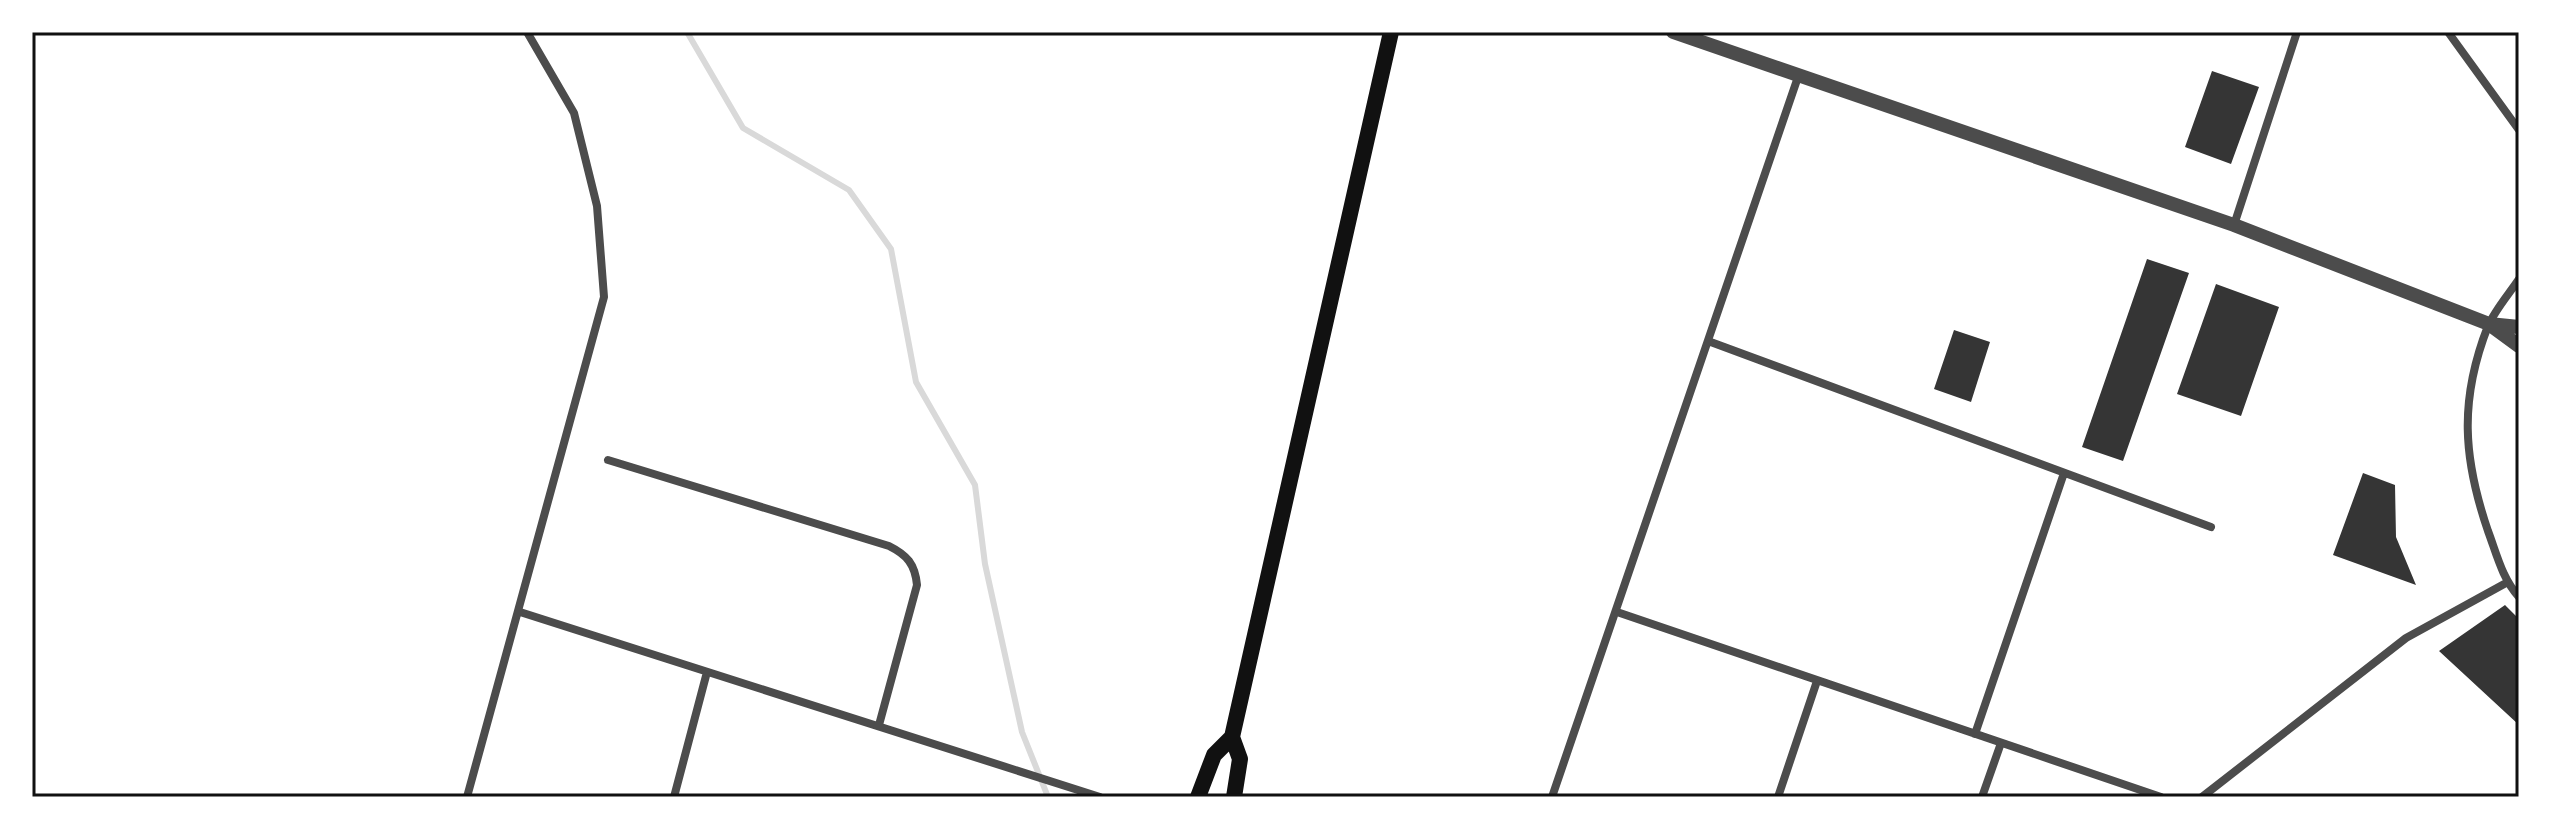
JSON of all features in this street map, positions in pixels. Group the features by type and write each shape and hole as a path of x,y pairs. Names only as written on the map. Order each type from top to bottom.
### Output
{"main road":[{"path":"1198,797 1214,755 1232,737 1391,32"},
{"path":"1232,737 1240,759 1234,797"}],"street":[{"path":"467,797 604,297 597,206 574,113 527,32"},
{"path":"1673,32 2234,225 2489,324 2519,346"},
{"path":"2234,225 2297,32"},
{"path":"2448,32 2519,130"},
{"path":"1552,797 1799,73"},
{"path":"2519,279 2489,324 2469,392 2466,439 2473,487 2506,583 2519,597"},
{"path":"2489,324 2519,327"},
{"path":"1708,341 2211,527"},
{"path":"608,460 889,546 906,555 916,570 917,585 879,725"},
{"path":"1975,734 2064,473"},
{"path":"2202,797 2406,638 2506,583"},
{"path":"520,612 1100,797"},
{"path":"1617,612 2161,797"},
{"path":"674,797 707,672"},
{"path":"1778,797 1817,681"},
{"path":"1982,797 2001,743"}],"building":[{"path":"2212,71 2259,87 2231,164 2185,147"},
{"path":"2147,259 2189,273 2123,461 2082,447"},
{"path":"2216,284 2279,307 2241,416 2177,394"},
{"path":"1954,330 1990,342 1971,402 1934,389"},
{"path":"2363,473 2395,485 2396,537 2416,585 2333,555"},
{"path":"2505,605 2519,619 2519,725 2439,651"}],"waterway":[{"path":"687,32 743,128 849,190 891,249 916,382 975,485 985,564 1022,732 1048,797"}]}
